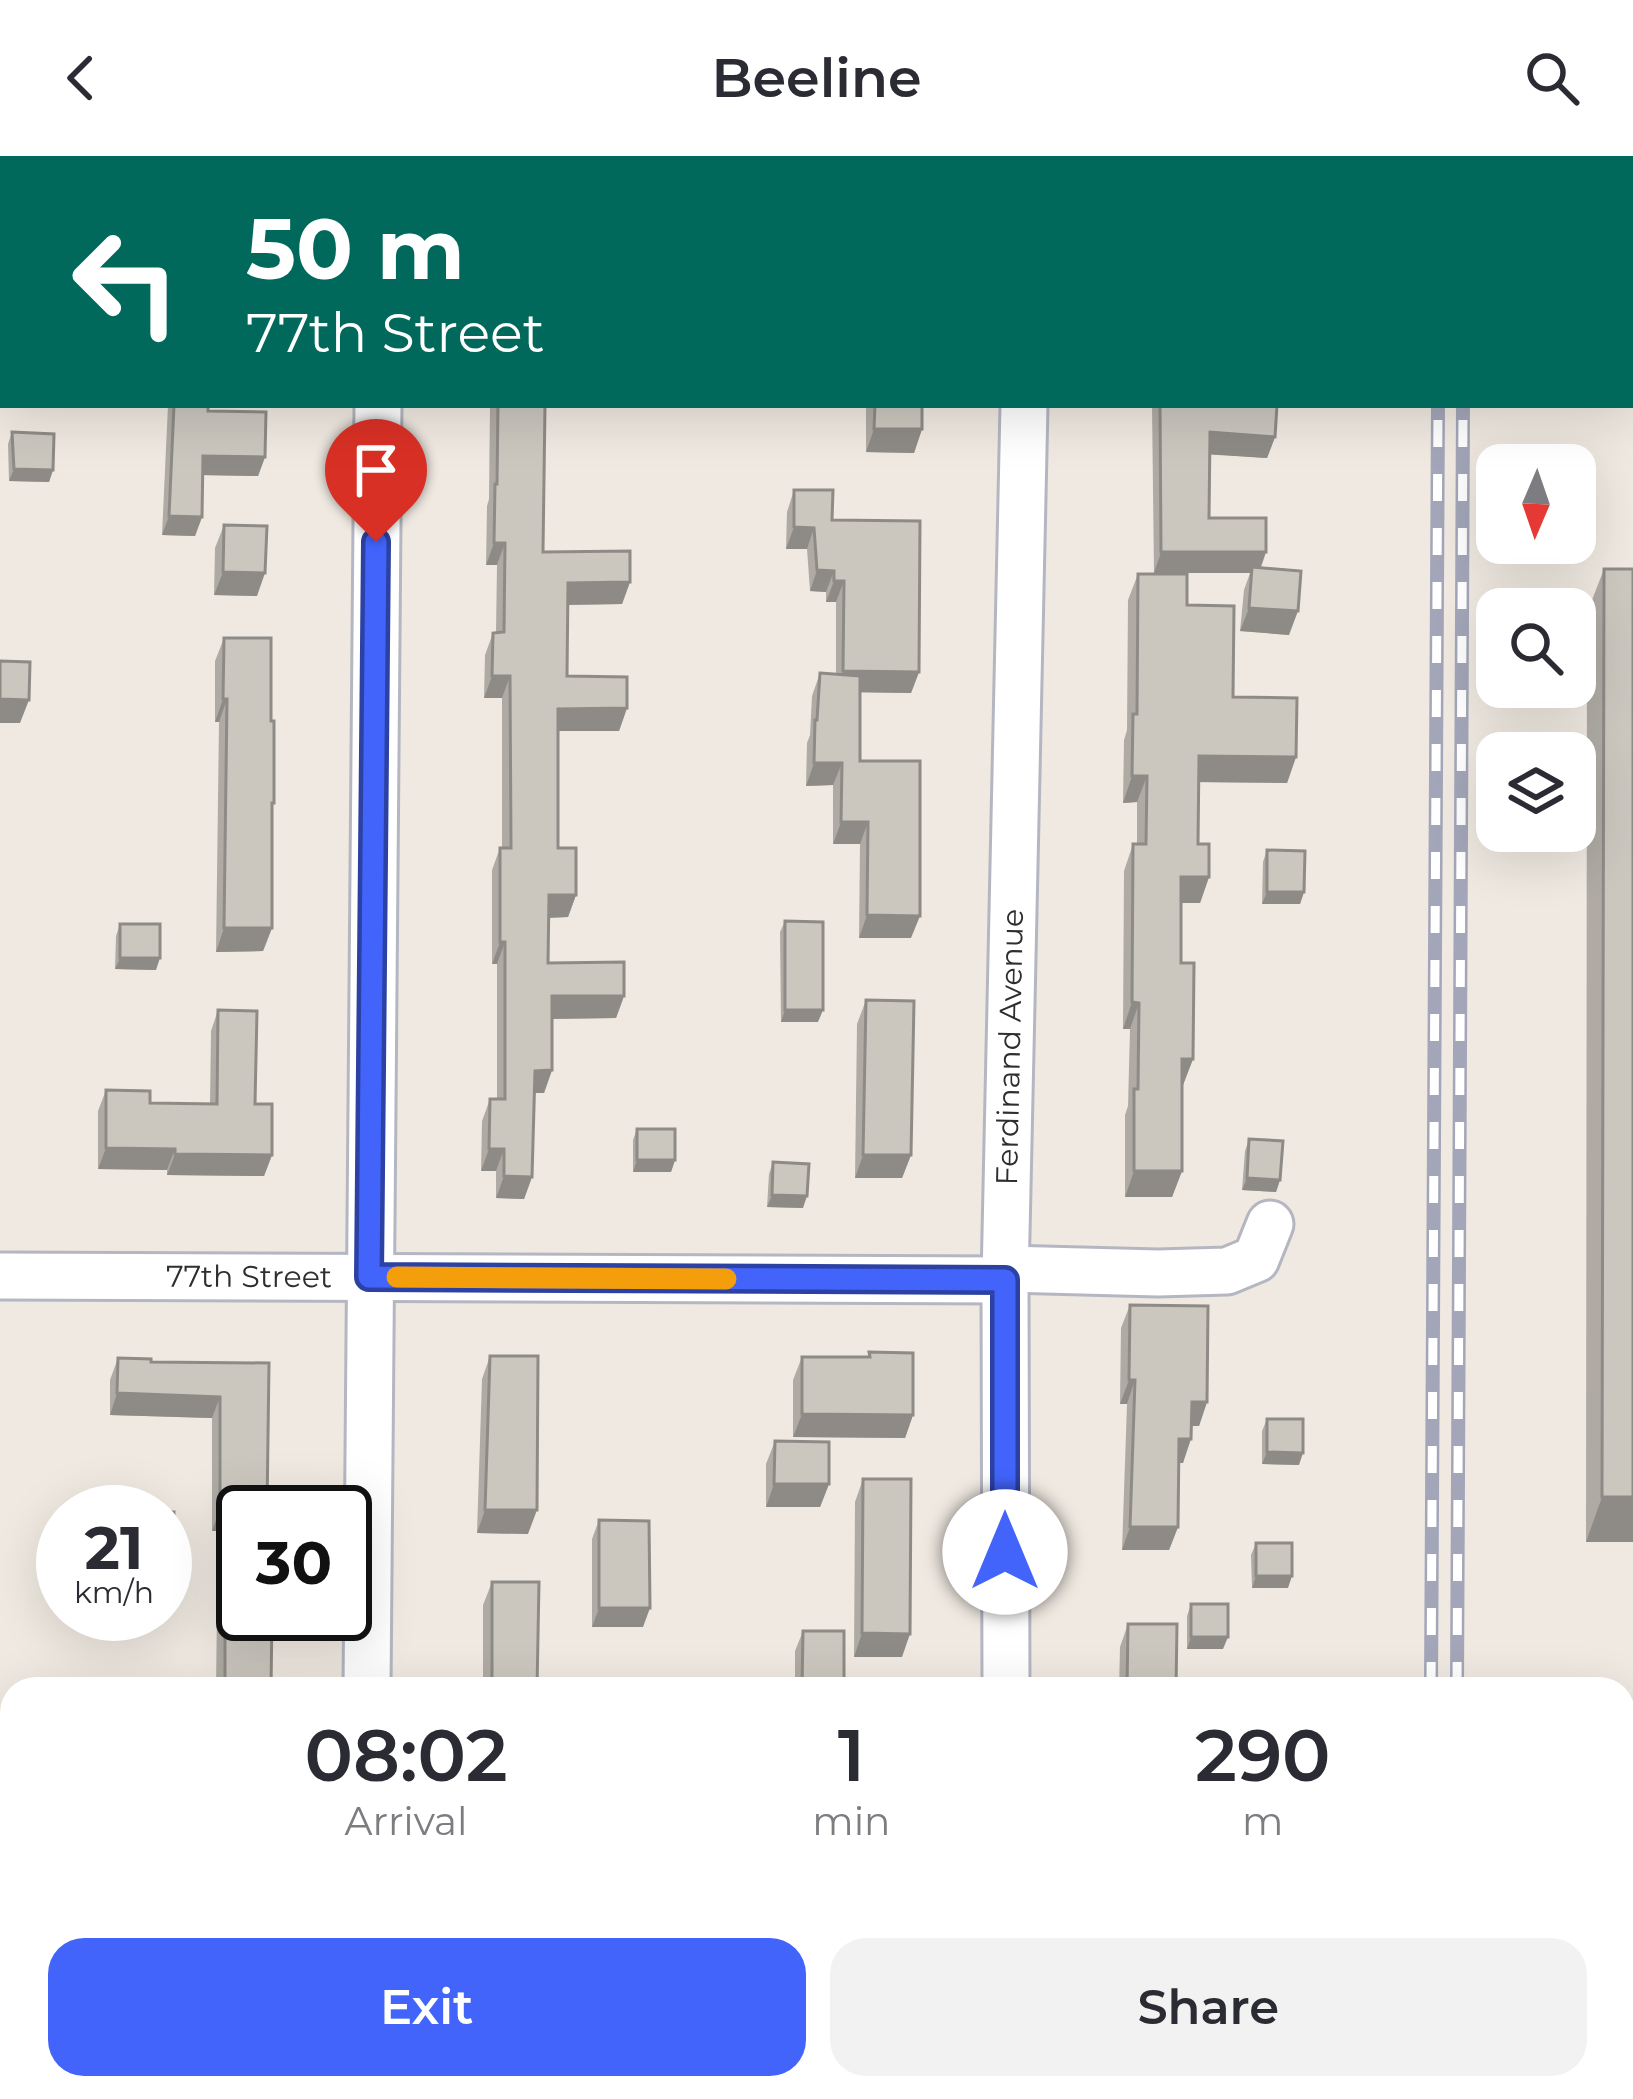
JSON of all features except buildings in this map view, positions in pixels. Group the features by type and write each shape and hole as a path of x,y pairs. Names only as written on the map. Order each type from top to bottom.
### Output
{"street":[{"path":"368,1677 378,408"},
{"name":"Ferdinand Avenue","path":"1006,1677 1005,1274 1024,408"},
{"name":"77th Street","path":"0,1276 1158,1274 1227,1271 1256,1259 1270,1224"}],"railway":[{"path":"1431,1677 1438,408"},
{"path":"1457,1677 1463,408"}],"slow traffic":[{"path":"397,1277 726,1279"}],"route":[{"path":"376,542 369,1277 1005,1280 1005,1552"}]}
